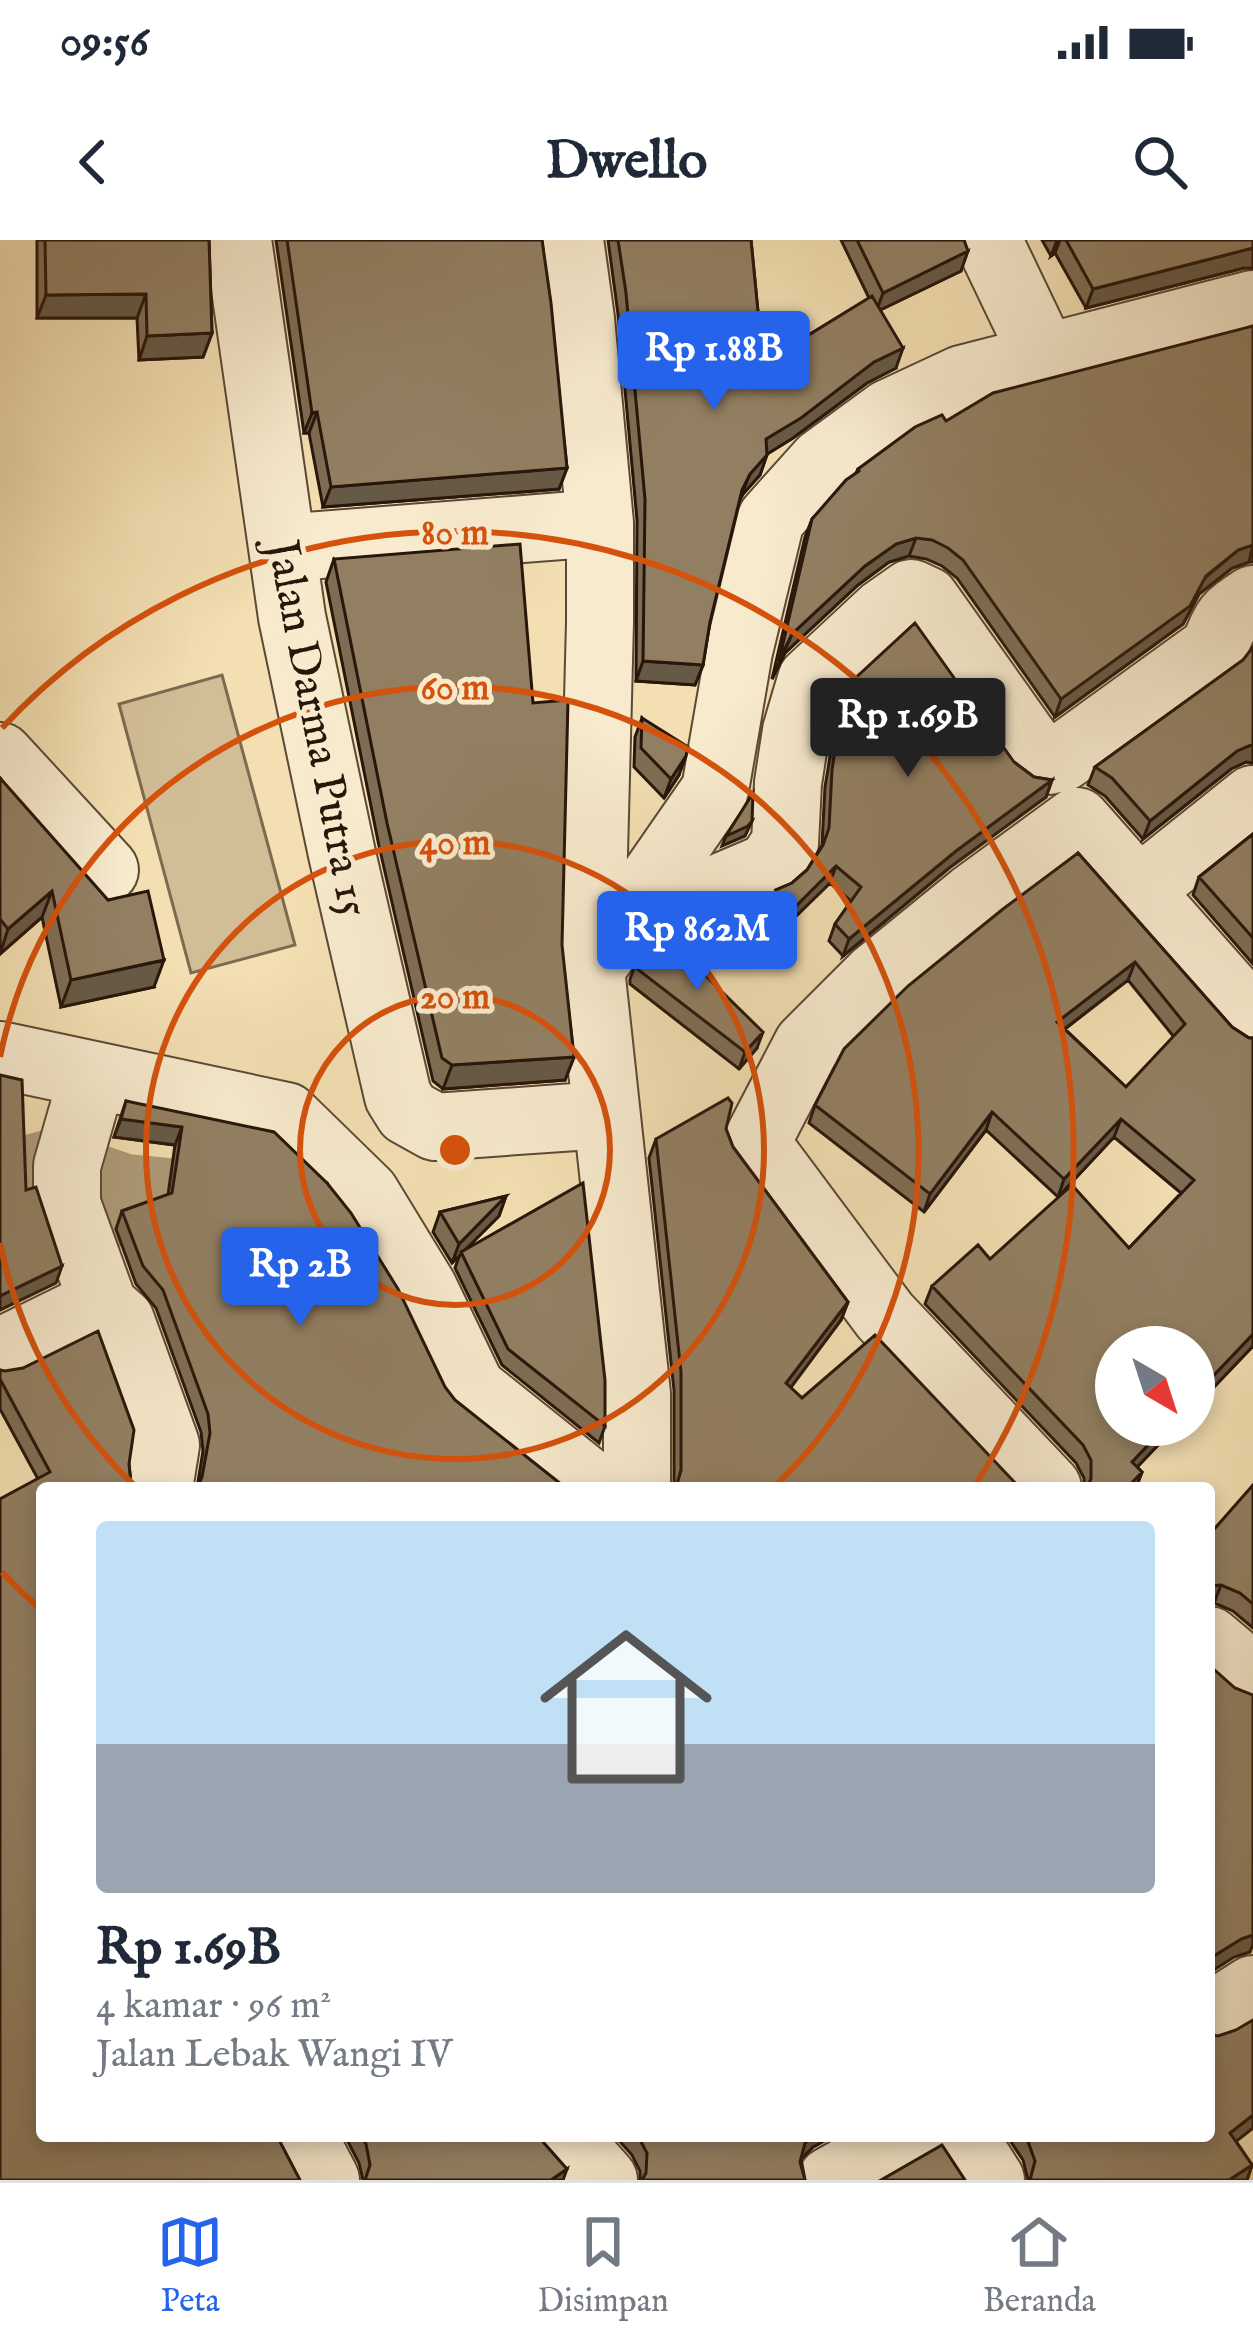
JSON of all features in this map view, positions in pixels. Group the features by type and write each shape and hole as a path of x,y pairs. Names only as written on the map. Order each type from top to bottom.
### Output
{"street":[{"name":"Jalan Darma Putra 15","path":"238,240 292,617 398,1096 409,1112 435,1127 575,1117"},
{"path":"570,240 599,524 607,947 637,1394 637,1482"},
{"path":"988,240 1044,357"},
{"path":"607,947 715,790 740,651 771,519 822,462 889,412 962,379 1253,304"},
{"path":"282,548 599,524"},
{"path":"607,947 695,898 770,866 785,843 796,731 811,680 911,592 926,600 1038,758 1048,761 1061,758 1214,648 1228,615 1253,598"},
{"path":"0,756 105,870"},
{"path":"1138,891 1253,799"},
{"path":"1011,1475 756,1143 807,1045 875,976 1077,821 1247,1015"},
{"path":"0,1055 286,1116 366,1194 424,1289 472,1389 588,1482"},
{"path":"94,1075 67,1185 104,1306 121,1321 166,1445 160,1482"},
{"path":"0,1352 104,1306"},
{"path":"1215,1645 1253,1677"},
{"path":"1215,2013 1253,1989"},
{"path":"306,2142 326,2180"},
{"path":"570,2142 604,2180"},
{"path":"831,2180 900,2142"}],"shaded area":[{"path":"222,675 295,945 191,973 119,704"}],"building":[{"path":"45,240 209,240 212,333 147,336 146,294 46,295"},
{"path":"287,240 542,240 567,468 331,487 317,412 312,413"},
{"path":"618,240 751,240 763,363 872,296 903,348 874,362 766,439 767,455 742,490 703,665 643,661 645,499"},
{"path":"857,240 964,240 968,251 883,293"},
{"path":"1066,240 1253,240 1253,248 1093,289"},
{"path":"1253,326 1253,545 1238,550 1206,576 1190,606 1061,699 963,560 932,540 916,538 896,544 865,566 792,634 779,661 812,519 858,469 915,427 942,415 946,421 993,393"},
{"path":"520,544 533,703 568,700 562,945 574,1057 452,1065 442,1058 387,823 334,559"},
{"path":"915,623 1014,762 1034,777 1052,780 849,939 835,924 861,887 836,866 794,908 776,890 807,870 823,845 829,828 839,722 850,683"},
{"path":"1253,647 1253,744 1237,751 1150,821 1112,778 1095,767 1243,660"},
{"path":"642,718 688,747 671,779 641,748"},
{"path":"0,778 108,900 148,891 164,960 71,980 52,891 8,929 0,919"},
{"path":"753,793 752,821 726,836"},
{"path":"1253,834 1253,938 1199,877"},
{"path":"1078,853 1232,1027 1253,1038 1253,1334 1215,1374 1215,1326 1095,1326 1095,1446 1147,1446 1132,1462 1142,1472 1133,1482 1089,1482 1091,1460 1083,1445 932,1286 978,1245 990,1259 1072,1185 1129,1248 1194,1180 1121,1119 1064,1179 992,1112 930,1194 815,1105 844,1049 908,986","holes":["1135,962 1185,1024 1126,1087 1057,1022"]},
{"path":"664,935 763,1032 745,1052 636,968"},
{"path":"0,1075 22,1080 26,1190 36,1187 62,1266 0,1296"},
{"path":"728,1098 732,1103 726,1129 733,1147 848,1302 786,1383 802,1398 875,1335 1014,1482 678,1482 681,1372 656,1139"},
{"path":"126,1101 274,1132 351,1213 398,1289 455,1400 558,1482 200,1482 210,1433 208,1414 163,1290 143,1266 122,1211 172,1193 182,1127 121,1119"},
{"path":"583,1183 605,1380 605,1426 508,1349 461,1252"},
{"path":"506,1196 459,1244 440,1212"},
{"path":"98,1331 134,1430 131,1482 36,1482 36,2142 280,2142 300,2180 0,2180 0,1499 50,1472 0,1379 0,1370 23,1368"},
{"path":"1253,1485 1253,1604 1240,1593 1215,1586 1215,1528"},
{"path":"1215,1670 1235,1688 1253,1695 1253,1935 1215,1955"},
{"path":"1253,2020 1253,2115 1230,2133 1252,2165 1229,2180 1030,2180 1035,2161 1028,2142 1215,2142 1215,2035"},
{"path":"543,2142 567,2169 551,2180 365,2180 370,2165 366,2144"},
{"path":"641,2142 806,2142 800,2162 805,2180 642,2180 647,2153"},
{"path":"942,2145 965,2180 881,2180"}],"waterway":[{"path":"0,1190 52,1176 121,1200 192,1207 207,1220 235,1272 258,1363 261,1482"}]}
